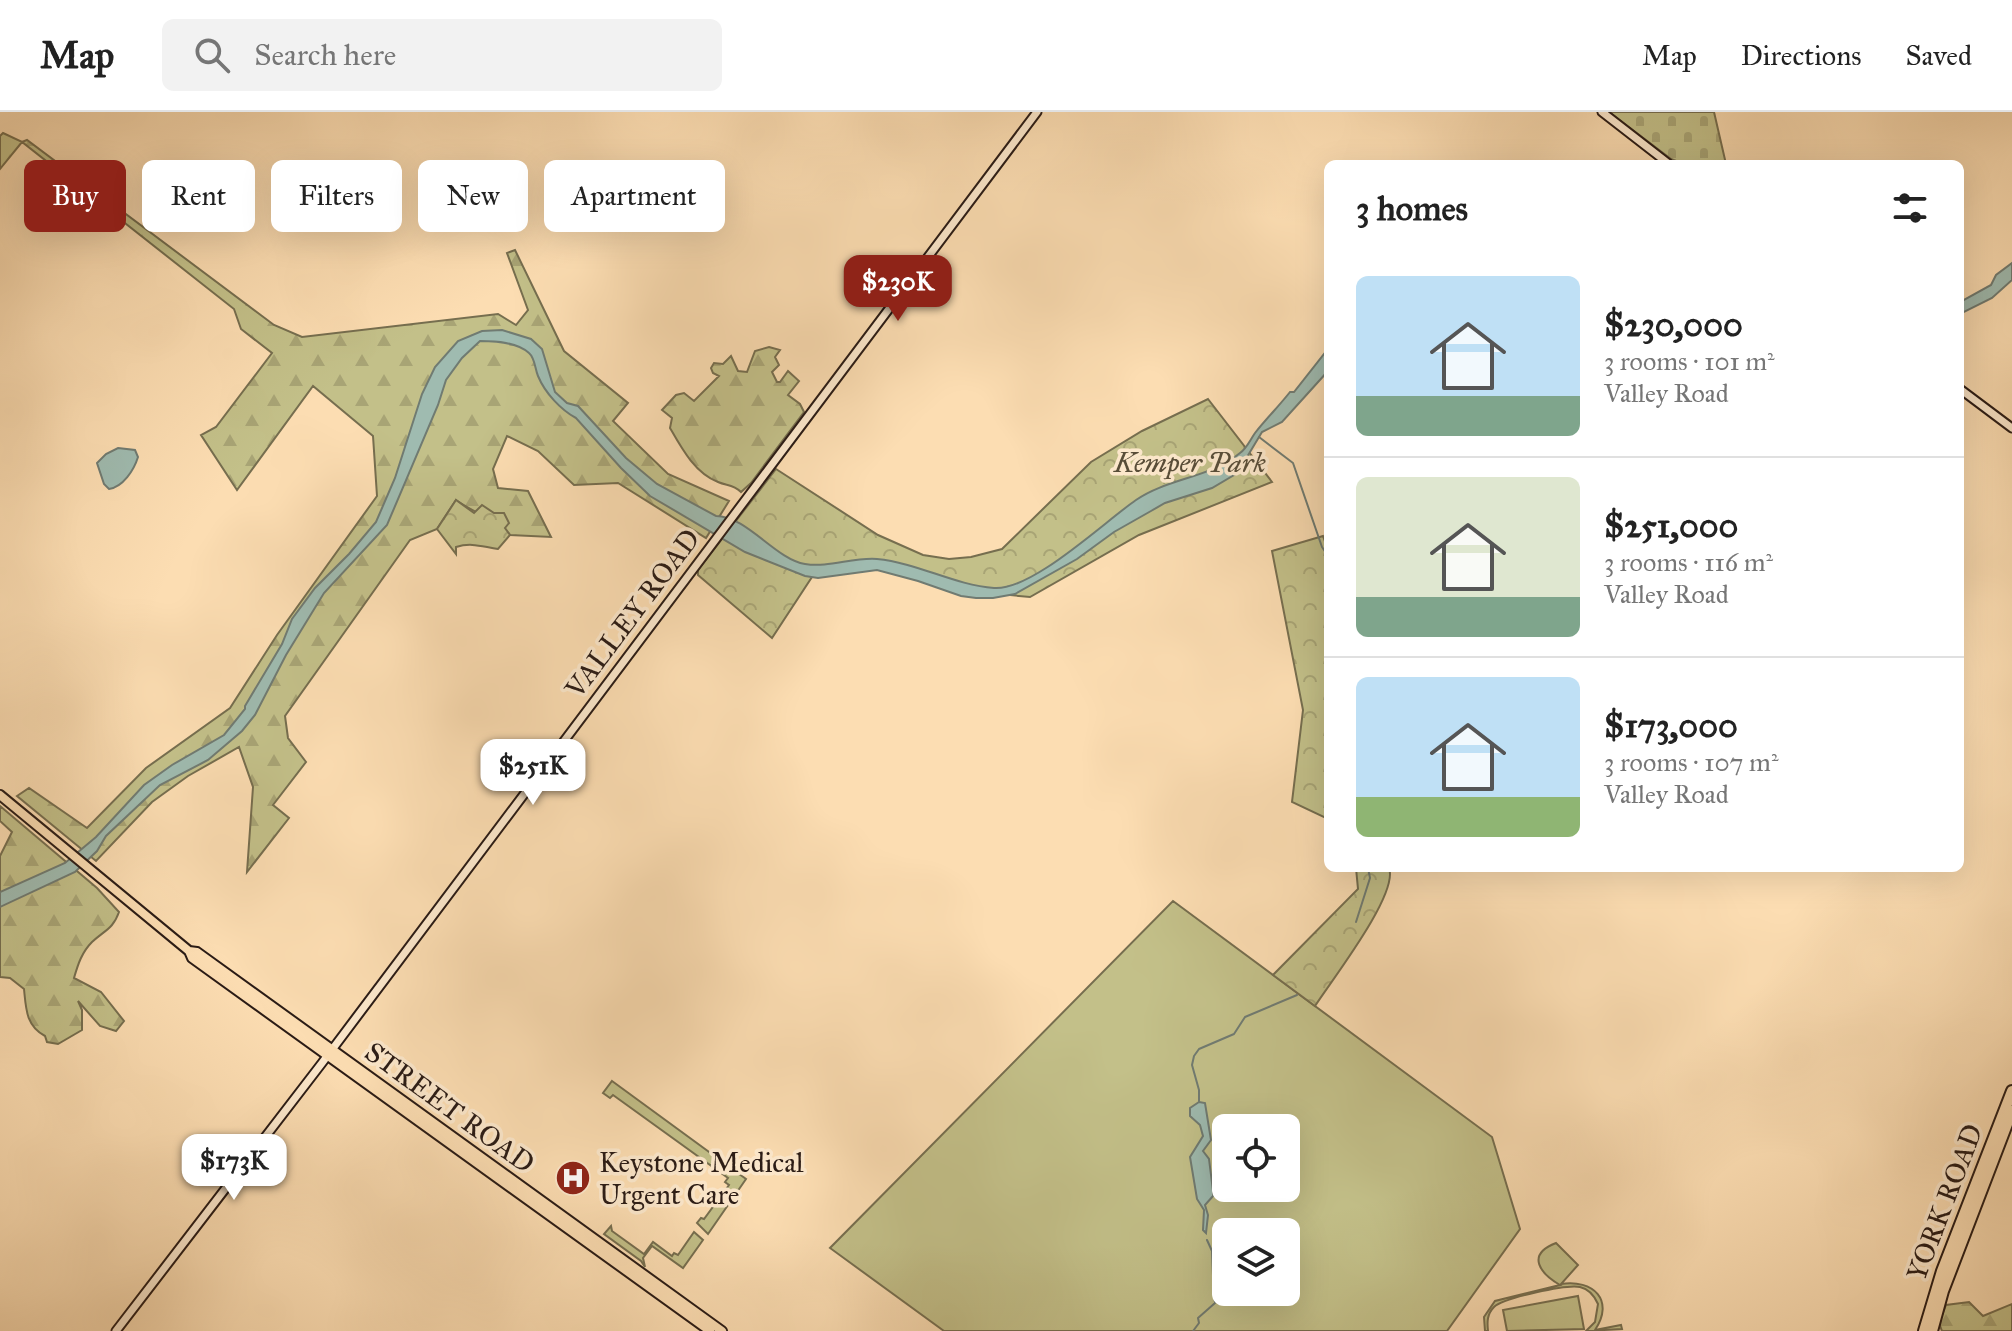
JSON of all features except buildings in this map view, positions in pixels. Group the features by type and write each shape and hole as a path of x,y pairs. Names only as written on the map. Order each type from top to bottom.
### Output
{"highway":[{"name":"YORK ROAD","path":"1924,1331 1942,1271 2012,1091"},
{"name":"YORK ROAD","path":"1932,1331 1952,1267 2012,1111"}],"main road":[{"name":"STREET ROAD","path":"0,795 189,951 197,952 710,1331"},
{"name":"STREET ROAD","path":"330,1052 722,1331"}],"street":[{"name":"VALLEY ROAD","path":"116,1331 330,1052 1037,112"},
{"path":"1602,112 1664,160"},
{"path":"1964,392 2012,428"}],"green space":[{"path":"1609,112 1714,112 1725,160 1671,159"},
{"path":"3,133 22,142 0,169 0,136"},
{"path":"27,140 54,160 45,160 22,142"},
{"path":"126,214 142,226 142,232 150,232 274,325 302,337 498,314 516,325 528,310 507,253 515,250 564,351 628,403 613,421 668,474 729,501 706,538 618,483 574,485 538,451 507,436 493,469 498,488 528,491 551,537 510,535 456,500 437,529 410,540 285,716 288,738 306,762 273,805 289,818 247,872 253,787 239,747 188,776 152,802 96,861 17,796 29,788 87,828 146,768 230,708 277,635 377,496 373,436 313,386 237,490 201,435 216,427 272,353 241,329 234,309 126,224"},
{"path":"769,347 780,350 775,357 779,365 772,372 777,382 788,371 799,381 788,395 800,404 804,412 741,492 702,473 684,452 670,428 672,418 662,410 676,395 684,393 694,401 719,376 711,368 714,363 723,364 731,356 738,371 747,372 755,351"},
{"name":"Kemper Park","path":"1208,399 1272,482 1139,535 1030,597 968,591 873,568 814,574 772,638 698,575 698,570 776,469 878,535 923,555 949,559 971,557 1002,549 1091,462 1142,431"},
{"path":"456,500 474,513 482,505 494,513 504,513 509,523 505,528 510,535 498,549 467,545 456,547 456,554 437,529"},
{"path":"1323,536 1324,539 1324,817 1292,802 1303,710 1272,551"},
{"path":"0,806 97,888 119,912 111,926 86,950 74,978 101,992 124,1021 116,1031 100,1026 78,1001 82,1010 82,1030 58,1044 47,1042 31,1022 24,989 10,978 0,977 0,856 12,832 0,821"},
{"path":"1356,872 1389,872 1384,897 1374,916 1315,1006 1273,975 1358,889"},
{"path":"1173,901 1492,1137 1520,1229 1447,1331 944,1331 830,1248"},
{"path":"612,1081 746,1179 708,1234 697,1223 704,1219 729,1185 725,1182 728,1178 613,1095 610,1098 603,1093"},
{"path":"611,1226 612,1231 644,1254 653,1242 672,1256 674,1253 678,1255 694,1232 703,1240 683,1268 652,1246 643,1258 645,1267 604,1234"},
{"path":"1556,1243 1578,1265 1561,1284 1583,1285 1598,1294 1603,1309 1595,1330 1621,1325 1622,1329 1586,1331 1595,1322 1598,1304 1589,1291 1573,1287 1536,1292 1500,1303 1490,1312 1488,1331 1485,1331 1484,1317 1495,1301 1560,1285 1539,1264 1541,1253"},
{"path":"1578,1296 1584,1329 1507,1331 1503,1310"},
{"path":"1969,1302 1983,1316 2012,1304 2012,1331 1942,1331 1939,1323 1946,1305"}],"shaded area":[{"path":"2012,263 2012,280 1992,298 1964,312 1964,300 1991,285 1996,275"},
{"path":"502,330 531,339 542,349 555,392 567,403 578,406 626,458 657,484 716,516 739,523 794,561 814,565 877,559 892,561 965,583 994,588 1028,579 1148,493 1216,468 1240,453 1324,354 1324,375 1282,422 1262,432 1247,457 1246,468 1212,488 1165,503 1015,594 976,598 877,570 818,578 805,576 745,552 650,496 576,418 549,395 533,358 524,349 512,344 480,341 446,380 387,525 324,593 286,655 255,715 242,731 208,760 160,785 106,836 97,851 75,872 0,907 0,892 65,863 96,837 144,785 224,735 245,709 282,644 292,619 315,588 376,522 395,478 422,394 435,367 458,341 482,331"},
{"path":"118,448 135,450 138,457 127,477 109,489 104,484 97,463"},
{"path":"1199,1102 1205,1103 1211,1140 1203,1151 1209,1159 1212,1183 1212,1197 1205,1205 1208,1215 1206,1233 1203,1230 1204,1210 1197,1199 1190,1157 1203,1136 1200,1125 1190,1116 1190,1108"}],"waterway":[{"path":"1259,437 1293,463 1324,550"},
{"path":"1356,922 1370,878 1369,872"},
{"path":"1199,1102 1192,1065 1199,1049 1234,1034 1245,1017 1297,995"},
{"path":"1193,1331 1199,1323 1198,1318 1215,1303 1214,1295 1219,1289 1213,1276 1212,1251 1207,1240"}],"place":[{"name":"Keystone Medical Urgent Care","path":"573,1178"}]}
